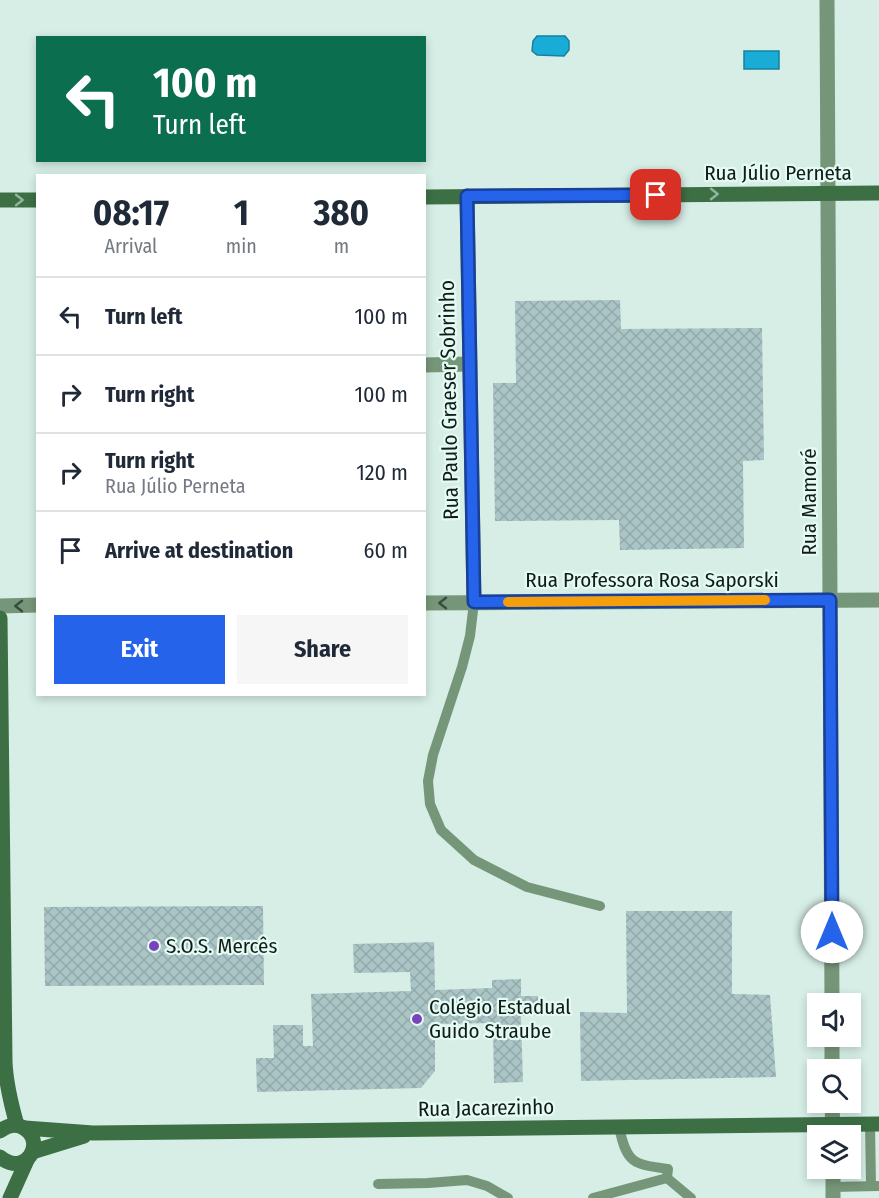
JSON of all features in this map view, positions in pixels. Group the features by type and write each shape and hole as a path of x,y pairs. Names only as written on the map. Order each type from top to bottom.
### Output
{"main road":[{"name":"Rua Júlio Perneta","path":"426,197 879,193"},
{"path":"0,200 36,200"},
{"path":"0,618 5,1062 8,1089 21,1127 33,1139 34,1146 10,1198"},
{"path":"0,1131 11,1125 21,1127"},
{"name":"Rua Jacarezinho","path":"21,1127 93,1133 619,1127 807,1130"},
{"name":"Rua Jacarezinho","path":"0,1157 11,1164 23,1162 30,1155 93,1133"}],"street":[{"name":"Rua Mamoré","path":"827,0 832,993"},
{"name":"Rua Paulo Graeser Sobrinho","path":"467,196 474,602"},
{"path":"426,365 469,364"},
{"name":"Rua Professora Rosa Saporski","path":"426,603 879,600"},
{"path":"0,606 36,606"}],"lane":[{"path":"474,602 470,636 462,668 433,755 428,780 430,804 441,830 474,860 527,887 600,906"},
{"path":"833,1192 875,1186 874,1124"},
{"path":"619,1127 622,1142 633,1162 642,1166 668,1169 667,1178"},
{"path":"593,1198 667,1178"},
{"path":"667,1178 691,1198"},
{"path":"378,1184 467,1180 487,1186 508,1198"}],"water":[{"path":"537,36 565,36 569,41 569,50 564,56 537,55 532,51 533,41"},
{"path":"744,51 779,51 779,69 744,69"}],"building":[{"path":"620,300 621,329 762,328 764,460 743,461 744,548 620,550 619,520 495,521 493,383 516,383 515,301"},
{"name":"S.O.S. Mercês","path":"263,906 264,985 45,986 44,907"},
{"path":"626,911 732,911 732,994 770,995 776,1077 581,1081 580,1012 627,1013"},
{"name":"Colégio Estadual Guido Straube","path":"434,942 435,990 492,988 492,980 521,979 521,996 538,996 539,1015 521,1016 523,1082 494,1083 493,1023 435,1024 435,1071 421,1088 257,1092 256,1058 274,1058 273,1025 303,1025 303,1046 313,1046 311,994 411,991 410,972 354,973 353,944"}],"slow traffic":[{"path":"508,602 765,600"}],"place":[{"name":"S.O.S. Mercês","path":"154,946"},
{"name":"Colégio Estadual Guido Straube","path":"417,1019"}],"route":[{"path":"656,195 467,196 474,602 830,600 832,932"}]}
